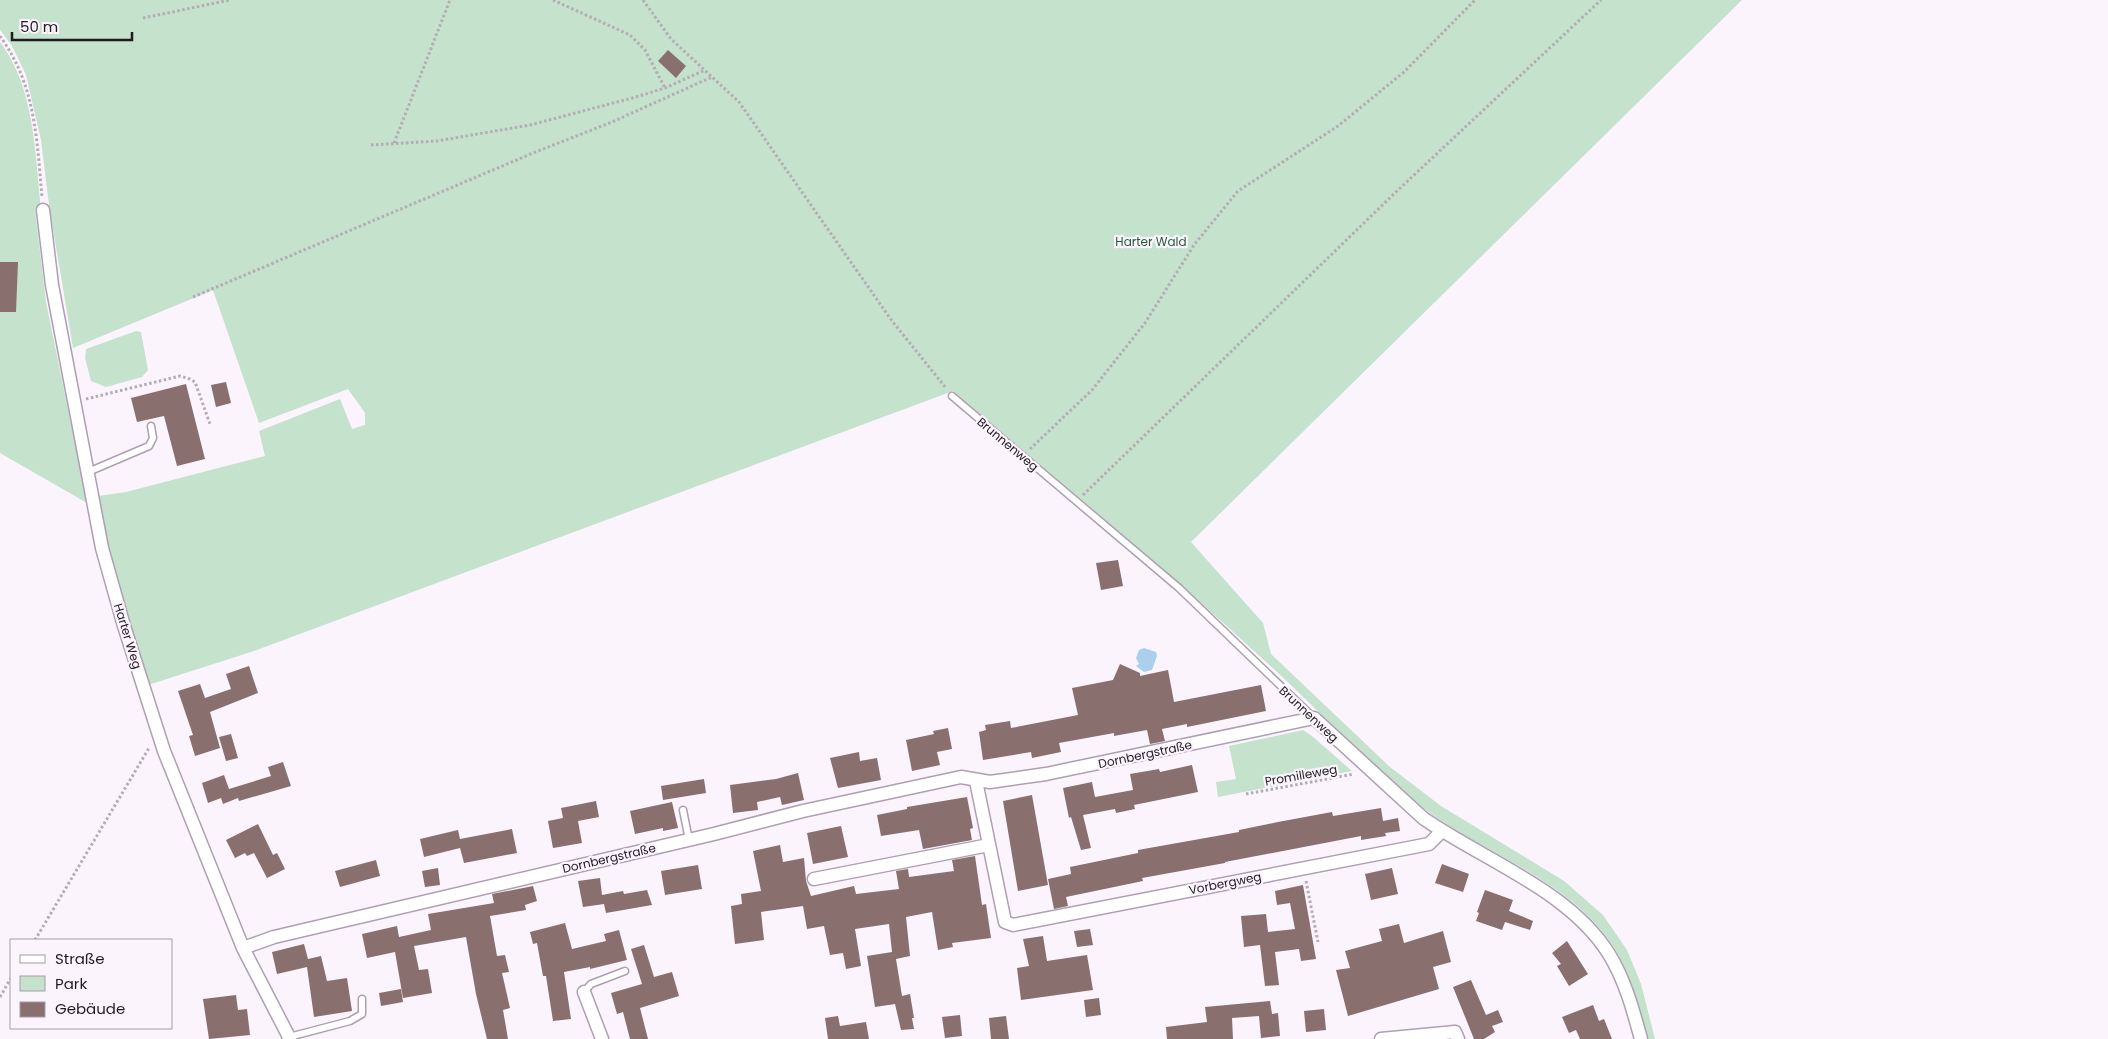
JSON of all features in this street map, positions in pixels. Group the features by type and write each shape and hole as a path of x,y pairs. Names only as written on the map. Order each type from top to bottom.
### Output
{"street":[{"name":"Harter Weg","path":"44,210 52,285 102,548 124,626 159,736 243,948 289,1038"},
{"name":"Dornbergstraße","path":"243,948 274,937 689,840 803,811 961,777 990,782 1046,774 1314,718"},
{"name":"Brunnenweg","path":"1314,718 1423,818 1442,832 1537,887 1580,919 1593,932 1609,954 1622,979 1641,1039"},
{"path":"814,879 989,845 976,781"},
{"name":"Vorbergweg","path":"989,845 1005,922 1013,925 1088,912 1217,884 1429,844 1442,832"},
{"path":"584,992 602,1039"},
{"path":"1381,1039 1456,1036"}],"lane":[{"name":"Brunnenweg","path":"952,396 1179,588 1314,718"},
{"path":"88,472 149,446 153,438 151,426"},
{"path":"683,810 689,840"},
{"path":"584,992 592,984 625,971"},
{"path":"289,1038 350,1021 362,1014 362,1000"}],"path":[{"path":"143,18 230,0"},
{"path":"394,143 450,0"},
{"path":"553,0 630,35 645,50 665,88"},
{"path":"642,0 671,39 738,102 892,321 952,396"},
{"path":"1022,456 1092,390 1145,323 1194,245 1238,191 1338,126 1404,72 1475,0"},
{"path":"1076,501 1411,178 1601,0"},
{"path":"0,36 15,59 26,91 37,140 44,210"},
{"path":"371,144 437,141 530,125 665,88 705,70"},
{"path":"193,297 524,157 612,122 712,77"},
{"path":"75,404 89,398 180,376 195,382 210,424"},
{"path":"35,939 111,815 153,742 159,736"},
{"name":"Promilleweg","path":"1246,794 1358,774"},
{"path":"1304,868 1318,942"},
{"path":"0,997 10,980"}],"green space":[{"name":"Harter Wald","path":"0,0 1742,0 1191,542 1263,623 1271,654 1390,767 1441,806 1564,881 1603,915 1627,950 1641,984 1655,1039 1647,1039 1628,975 1616,951 1589,917 1542,880 1437,818 1413,800 1227,626 953,391 254,651 148,685 117,587 98,496 126,492 265,456 259,431 340,399 352,429 365,425 365,413 348,389 259,423 213,290 73,348 49,205 41,140 26,75 12,46 0,30"},
{"path":"0,42 12,60 20,80 31,122 41,209 35,209 46,302 87,503 0,453"},
{"path":"136,331 141,332 148,370 142,377 106,387 91,381 85,358 86,349"},
{"path":"1303,730 1352,771 1218,797 1216,782 1236,779 1229,746"}],"water":[{"path":"1144,648 1156,652 1157,656 1152,670 1144,672 1136,666 1139,664 1136,658 1139,650"}],"building":[{"path":"668,50 686,66 676,78 658,61"},
{"path":"0,262 18,262 16,312 0,312"},
{"path":"226,382 231,403 216,407 211,385"},
{"path":"186,384 205,459 177,466 164,416 137,422 131,398"},
{"path":"1118,560 1123,586 1101,590 1096,563"},
{"path":"1120,664 1140,673 1140,676 1168,670 1174,702 1261,685 1266,711 1187,727 1187,724 1162,729 1165,741 1150,744 1147,730 1114,736 1114,733 1059,743 1061,752 1032,758 1031,752 983,760 979,732 986,730 985,725 1010,721 1011,728 1078,715 1072,688 1113,680"},
{"path":"249,666 258,693 210,712 220,748 195,756 189,736 193,735 178,691 200,684 205,698 231,689 226,674"},
{"path":"948,728 952,749 937,752 940,765 912,771 906,740 934,734 933,731"},
{"path":"231,734 238,758 226,761 219,737"},
{"path":"859,752 860,761 877,758 881,780 838,788 830,758"},
{"path":"283,762 291,786 239,801 238,798 223,804 221,798 208,803 202,783 224,775 229,789 271,776 268,767"},
{"path":"1192,765 1198,792 1134,805 1135,809 1116,813 1115,809 1083,815 1091,848 1081,850 1071,817 1069,818 1063,788 1092,782 1095,797 1133,790 1130,774 1159,769 1160,772"},
{"path":"798,773 804,800 782,805 780,797 757,802 758,810 733,813 730,785 776,779"},
{"path":"704,779 706,793 663,800 661,786"},
{"path":"1032,795 1048,885 1018,891 1003,801"},
{"path":"967,797 973,828 970,829 972,840 923,849 919,830 881,836 877,815 907,809 907,807"},
{"path":"596,801 599,817 578,821 582,843 553,848 548,821 563,818 561,808"},
{"path":"672,802 678,828 663,831 663,828 635,834 630,811"},
{"path":"1381,808 1383,821 1398,818 1400,831 1385,833 1386,836 1361,840 1361,836 1142,878 1143,881 1066,897 1068,906 1054,909 1048,879 1071,874 1070,867 1138,853 1138,850 1239,832 1239,830 1278,822 1332,812 1333,816"},
{"path":"258,824 273,855 277,853 285,869 267,878 254,853 247,856 245,853 235,858 226,840"},
{"path":"841,826 848,857 813,864 807,833"},
{"path":"512,829 517,853 464,863 460,848 424,857 420,839 458,830 460,839"},
{"path":"780,845 783,862 804,858 806,881 811,896 854,886 856,894 899,889 896,871 908,869 909,877 954,871 952,860 975,856 982,905 986,904 991,938 952,943 953,947 938,950 932,912 906,917 910,956 896,959 902,996 910,994 914,1029 901,1030 895,1004 875,1007 867,956 892,952 889,924 855,929 861,966 846,969 843,953 830,955 824,926 807,929 803,906 761,912 764,940 735,944 731,906 742,904 741,894 761,891 753,851"},
{"path":"376,860 380,876 340,887 335,871"},
{"path":"1442,864 1469,874 1463,892 1435,883"},
{"path":"698,865 702,889 665,895 661,871"},
{"path":"438,868 440,885 425,887 422,871"},
{"path":"1392,868 1398,894 1371,900 1365,874"},
{"path":"600,878 602,895 623,891 624,894 647,890 652,905 606,913 604,904 583,907 578,881"},
{"path":"1303,885 1316,959 1301,961 1299,949 1275,952 1279,985 1265,986 1260,945 1244,947 1241,916 1266,914 1268,932 1295,929 1290,903 1277,905 1275,891"},
{"path":"533,886 537,901 525,905 526,910 490,916 497,956 505,955 509,972 502,973 510,1008 503,1010 508,1039 487,1039 476,994 466,937 414,946 419,970 428,969 432,993 403,998 395,952 367,958 362,934 397,926 399,937 431,930 428,914 494,903 492,894"},
{"path":"1485,890 1513,900 1509,911 1533,921 1530,930 1505,922 1502,930 1476,921 1479,913 1477,912"},
{"path":"565,923 572,949 606,941 604,934 619,930 627,960 590,969 590,967 564,972 571,1019 553,1021 546,976 543,976 537,943 533,944 530,932"},
{"path":"1399,924 1404,943 1443,931 1451,962 1433,967 1439,989 1348,1016 1336,970 1350,968 1345,951 1382,941 1379,929"},
{"path":"1090,929 1093,945 1077,947 1074,931"},
{"path":"1043,936 1047,961 1087,955 1093,990 1021,1000 1017,968 1029,966 1023,939"},
{"path":"1567,941 1588,974 1569,986 1557,966 1561,964 1552,953"},
{"path":"304,944 308,959 321,956 327,981 347,978 352,1011 314,1017 307,967 277,974 272,952"},
{"path":"644,945 654,977 672,972 679,996 640,1008 648,1039 630,1039 623,1012 617,1014 611,993 642,984 631,949"},
{"path":"1471,980 1486,1015 1498,1010 1503,1022 1492,1026 1495,1032 1484,1039 1474,1039 1453,987"},
{"path":"401,989 403,1002 381,1006 379,993"},
{"path":"236,995 238,1010 247,1009 250,1035 209,1039 203,999"},
{"path":"1099,998 1101,1015 1086,1017 1084,1000"},
{"path":"1270,1001 1272,1014 1278,1013 1280,1036 1261,1038 1259,1016 1232,1018 1233,1039 1167,1039 1166,1027 1207,1022 1205,1007"},
{"path":"1593,1005 1599,1021 1604,1019 1612,1039 1580,1039 1576,1030 1569,1033 1562,1017"},
{"path":"1324,1009 1326,1030 1306,1032 1304,1011"},
{"path":"960,1015 962,1036 945,1038 942,1017"},
{"path":"838,1016 840,1026 866,1022 869,1039 828,1039 825,1018"},
{"path":"1006,1016 1009,1039 991,1039 989,1018"}]}
